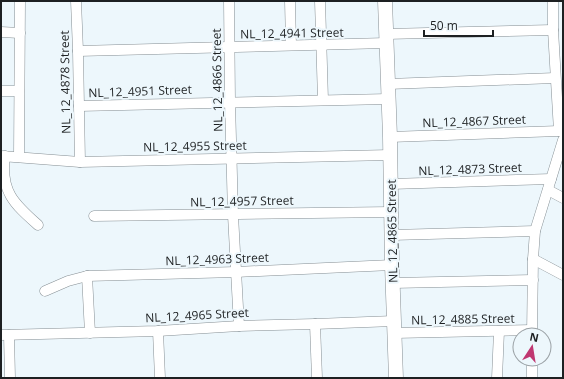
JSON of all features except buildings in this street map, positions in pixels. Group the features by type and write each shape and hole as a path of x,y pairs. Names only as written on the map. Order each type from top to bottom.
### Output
{"street":[{"path":"19,158 20,1"},
{"name":"NL_12_4878 Street","path":"76,1 80,162"},
{"name":"NL_12_4866 Street","path":"229,1 231,158 239,326"},
{"path":"290,1 291,45"},
{"path":"320,1 323,100"},
{"name":"NL_12_4865 Street","path":"385,1 396,378"},
{"path":"532,327 535,231 548,190 562,134 553,30 554,1"},
{"name":"NL_12_4941 Street","path":"78,51 322,45 386,39 553,30"},
{"path":"1,32 20,33"},
{"path":"388,84 556,78"},
{"path":"1,91 19,91"},
{"name":"NL_12_4951 Street","path":"79,106 388,99"},
{"name":"NL_12_4867 Street","path":"390,137 562,134"},
{"name":"NL_12_4955 Street","path":"3,156 80,162 390,155"},
{"path":"3,156 4,181 7,191 12,199 38,225"},
{"name":"NL_12_4873 Street","path":"391,184 551,179"},
{"path":"548,190 563,198"},
{"name":"NL_12_4957 Street","path":"94,216 391,212"},
{"path":"392,235 535,231"},
{"path":"533,259 563,275"},
{"name":"NL_12_4963 Street","path":"45,291 68,281 87,276 236,272 392,265"},
{"path":"87,276 90,333"},
{"path":"393,283 533,280"},
{"path":"316,324 317,378"},
{"name":"NL_12_4965 Street","path":"5,335 158,331 239,326 316,324 395,327"},
{"name":"NL_12_4885 Street","path":"395,327 512,331"},
{"path":"158,331 160,378"},
{"path":"497,378 499,331"},
{"path":"5,335 10,378"},
{"path":"532,367 532,378"}]}
